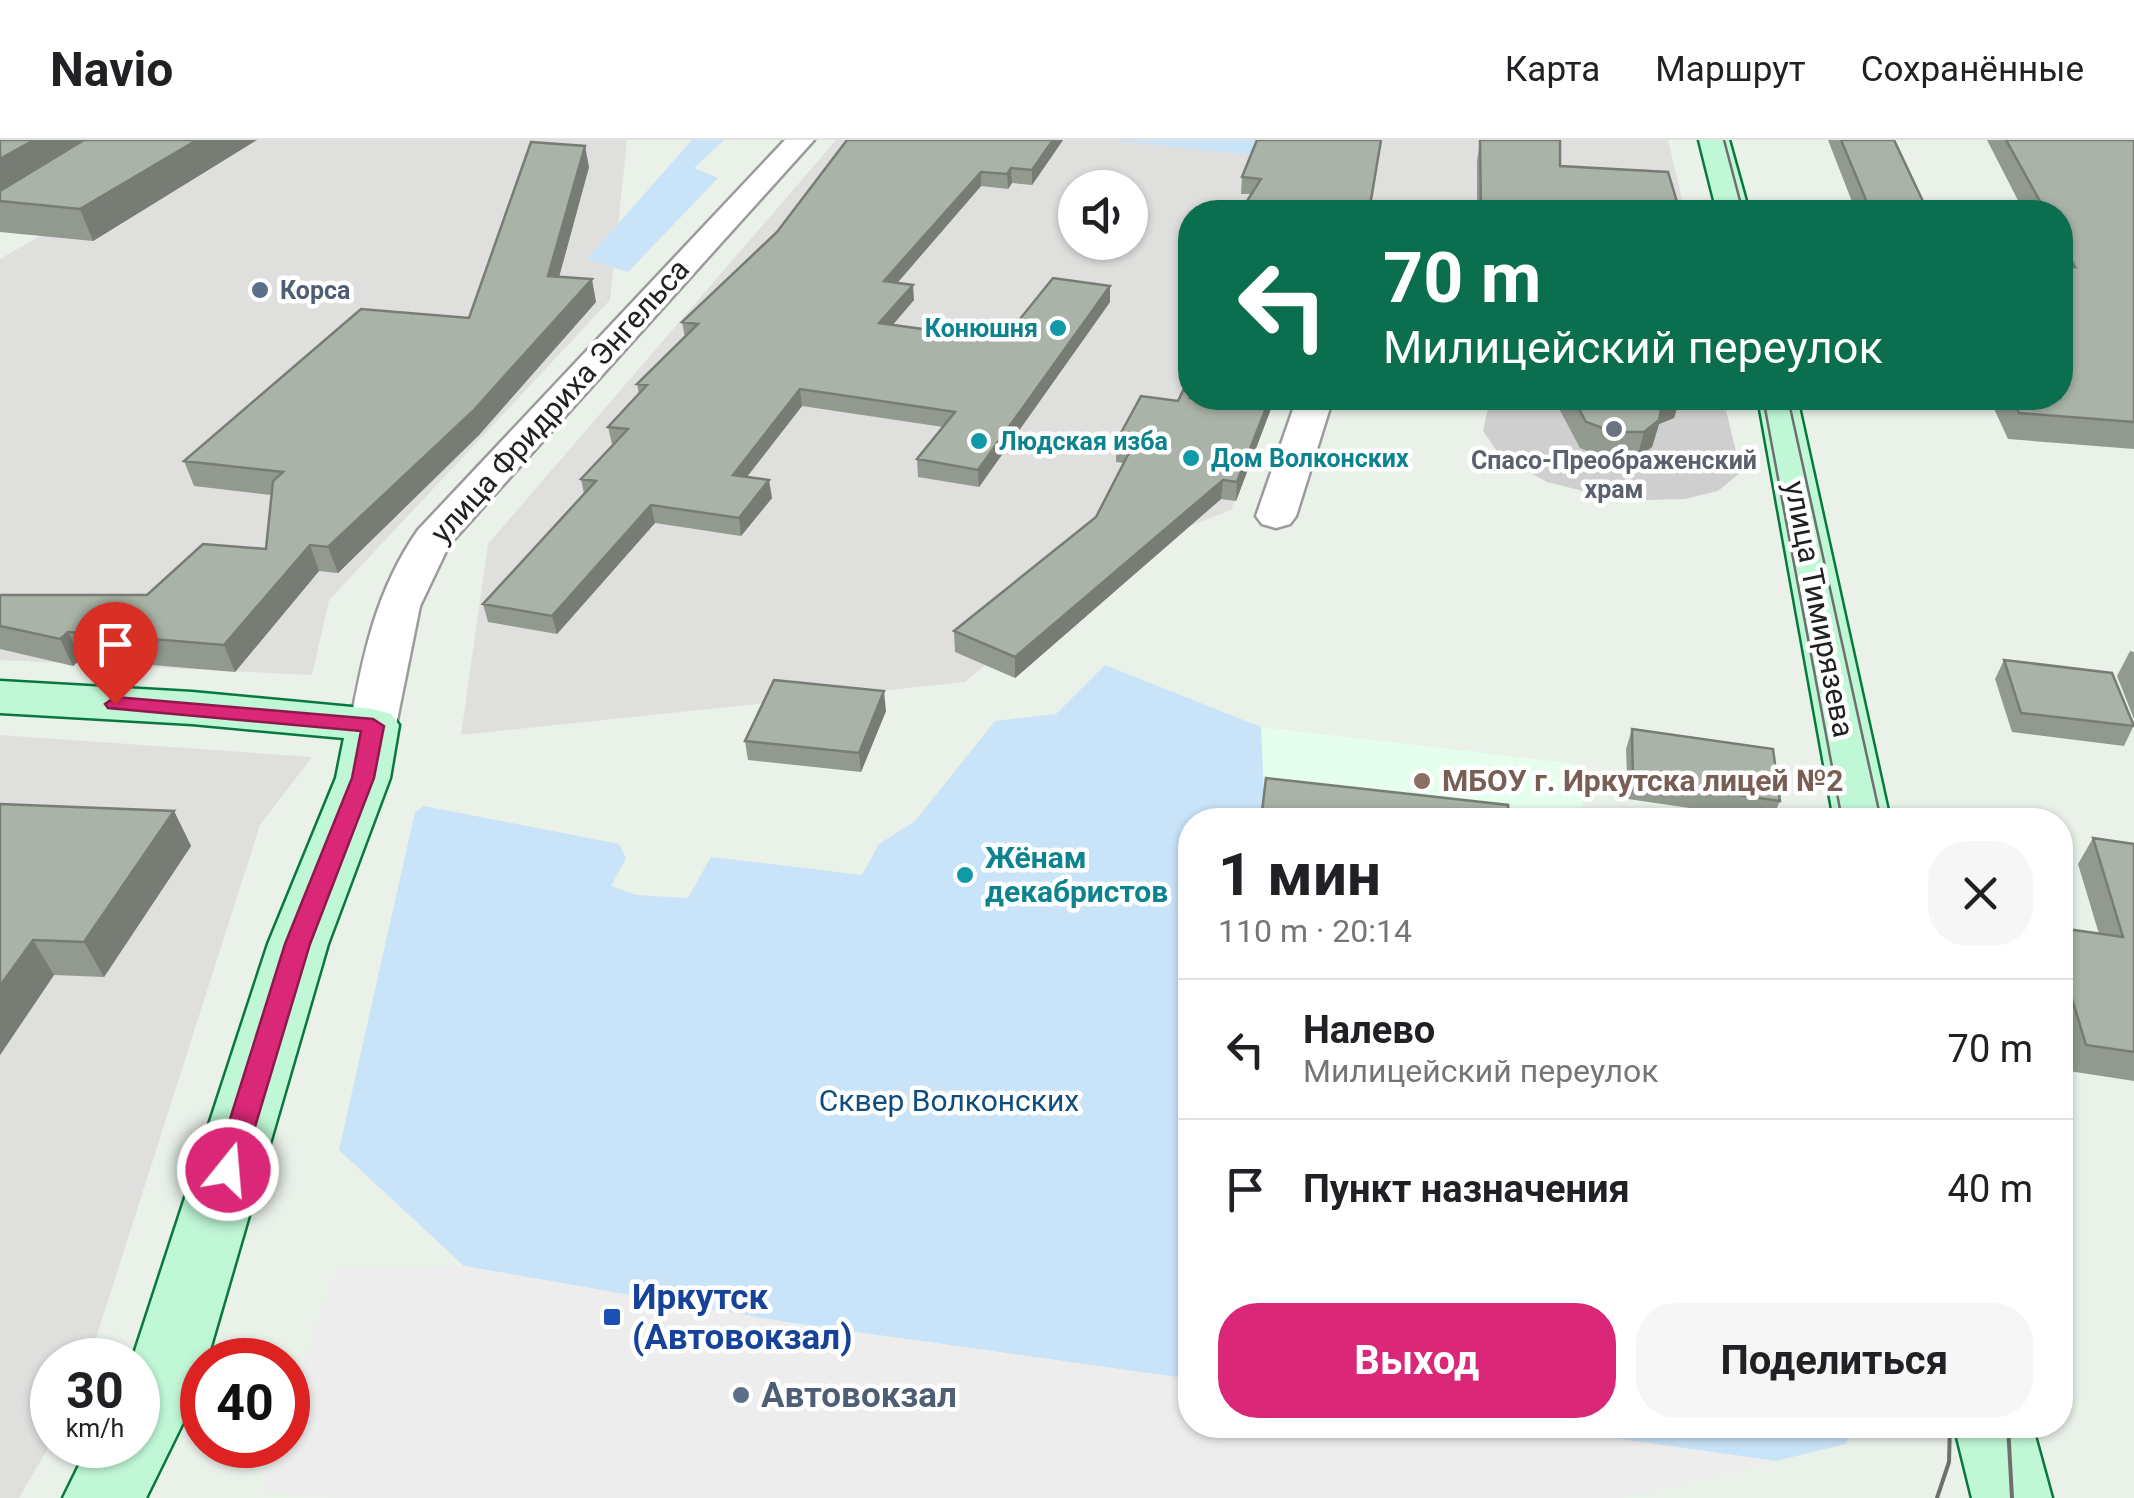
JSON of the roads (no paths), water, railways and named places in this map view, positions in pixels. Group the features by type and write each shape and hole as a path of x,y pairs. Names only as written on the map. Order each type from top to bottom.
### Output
{"street":[{"name":"улица Фридриха Энгельса","path":"160,1390 298,944 363,778 392,615 417,561 432,539 800,140"},
{"path":"1714,140 1730,200"},
{"path":"1276,516 1311,410"},
{"name":"улица Тимирязева","path":"1779,410 1860,808"},
{"path":"0,697 192,708 373,726"},
{"path":"1996,1438 2012,1498"},
{"path":"103,1498 119,1468"}],"tram line":[{"path":"1724,140 1740,200"},
{"path":"1765,410 1840,808"},
{"path":"1791,410 1878,808"},
{"path":"1937,1498 1949,1462 1950,1438"},
{"path":"2009,1438 2012,1498"}],"place":[{"name":"Корса","path":"260,290"},
{"name":"Конюшня","path":"1058,328"},
{"name":"Спасо-Преображенский храм","path":"1614,429"},
{"name":"Людская изба","path":"979,441"},
{"name":"Дом Волконских","path":"1191,458"},
{"name":"МБОУ г. Иркутска лицей №2","path":"1422,781"},
{"name":"Жёнам декабристов","path":"965,875"},
{"name":"Иркутск (Автовокзал)","path":"612,1317"},
{"name":"Автовокзал","path":"741,1395"}],"park label":[{"name":"Сквер Волконских","path":"949,1101"}]}
